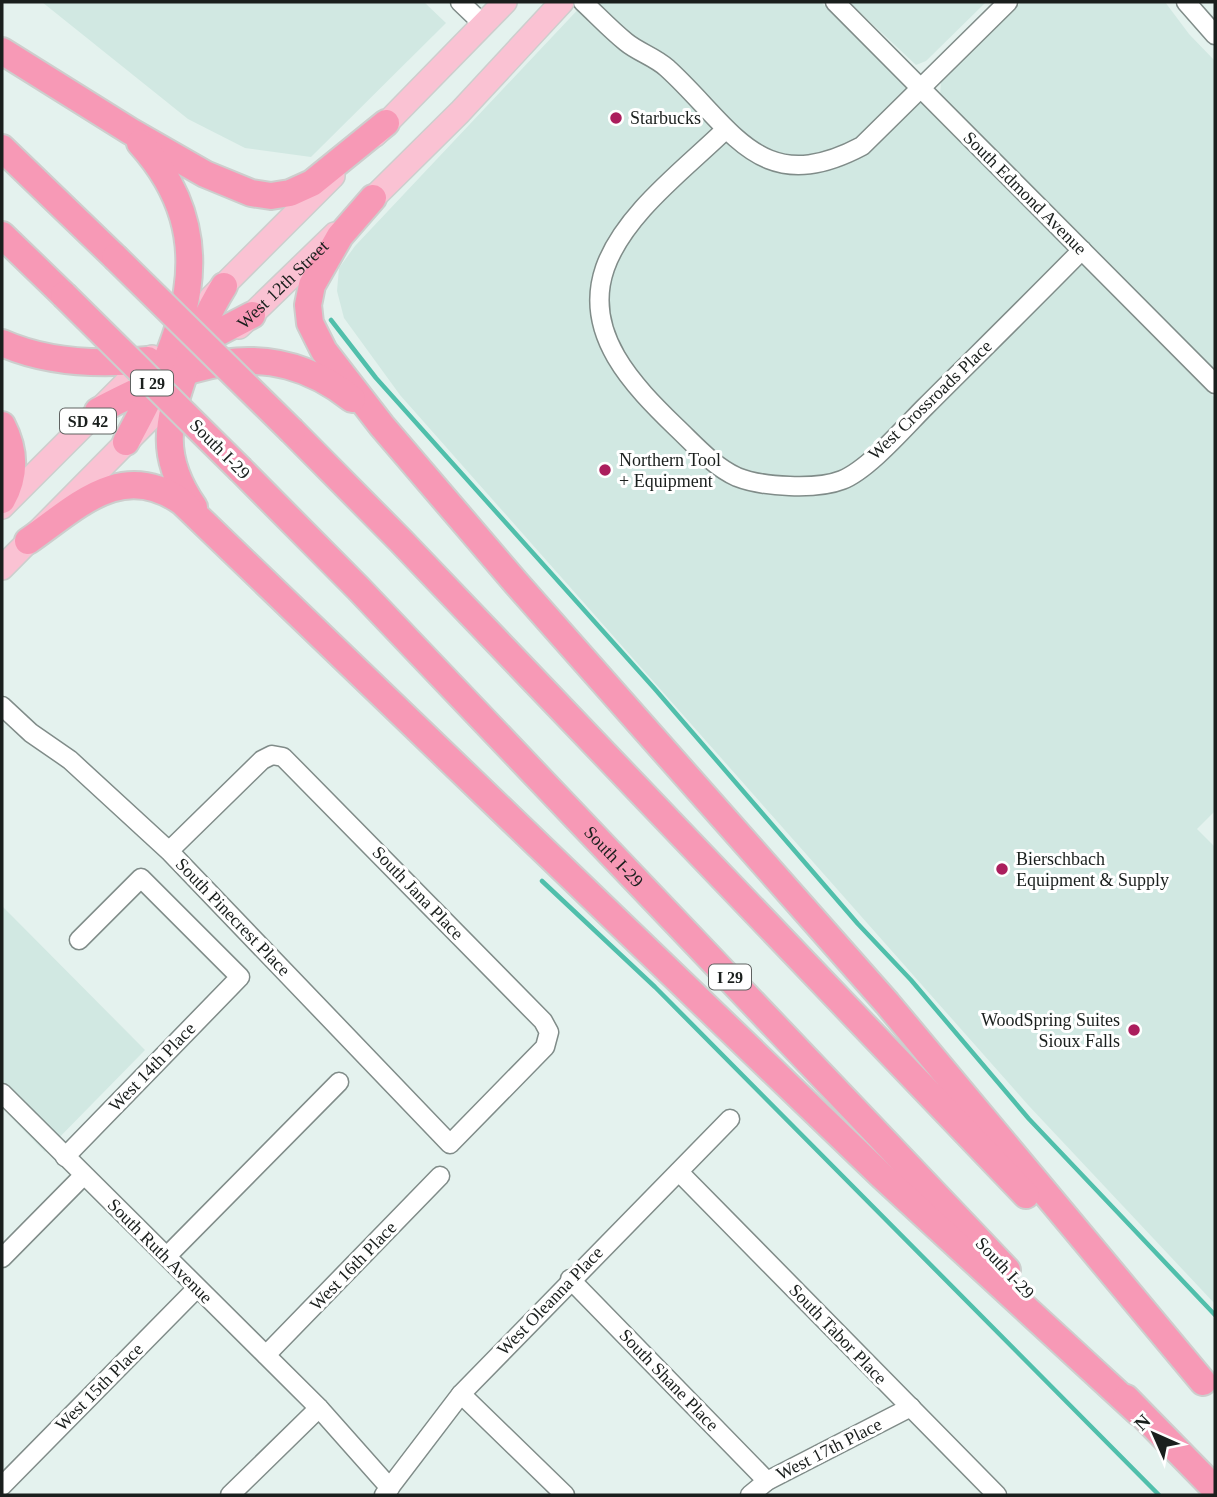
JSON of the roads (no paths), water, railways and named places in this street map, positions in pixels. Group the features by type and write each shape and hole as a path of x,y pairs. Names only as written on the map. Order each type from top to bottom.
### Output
{"highway":[{"path":"2,51 130,131 235,188 271,196 312,183 386,123"},
{"path":"130,131 169,180 186,222 191,279 176,363 170,417 173,462 186,495 210,528"},
{"path":"2,148 430,570 1209,1388"},
{"path":"373,198 329,252 312,285 308,305 315,337 382,426 887,1003 1209,1388"},
{"name":"South I-29","path":"2,235 358,587 907,1162 1138,1412 1215,1489"},
{"path":"126,442 224,286"},
{"path":"98,411 252,315"},
{"path":"2,343 33,354 79,362 176,363 253,360 293,367 329,383 382,426"},
{"path":"2,425 9,441 13,465 2,500"},
{"path":"28,541 92,497 126,484 142,484 168,492 210,528 882,1176 1138,1412"}],"main road":[{"path":"224,286 505,2"},
{"name":"West 12th Street","path":"252,315 451,121 562,2"},
{"name":"SD 42","path":"2,507 98,411"},
{"name":"SD 42","path":"2,568 126,442"}],"street":[{"path":"460,2 483,24"},
{"path":"583,2 627,43 665,67 725,130 755,153 781,164 817,165 835,160 862,146 1008,2"},
{"name":"South Edmond Avenue","path":"835,2 1215,384"},
{"path":"1186,2 1215,35"},
{"name":"West Crossroads Place","path":"725,130 629,224 604,270 601,295 605,331 619,366 637,389 708,459 738,477 772,485 842,480 883,449 1082,250"},
{"name":"South Pinecrest Place","path":"2,706 25,728 70,760 169,851 450,1144"},
{"name":"South Jana Place","path":"169,851 262,760 271,755 283,757 543,1021 548,1027 549,1040 538,1058 450,1144"},
{"name":"West 14th Place","path":"65,1157 240,977 141,877 79,940"},
{"path":"167,1256 340,1082"},
{"name":"South Ruth Avenue","path":"2,1093 319,1408 387,1492"},
{"name":"West Oleanna Place","path":"387,1492 461,1394 570,1279 730,1119"},
{"name":"South Tabor Place","path":"679,1172 997,1495"},
{"path":"2,1258 83,1176"},
{"name":"West 16th Place","path":"266,1355 440,1176"},
{"name":"South Shane Place","path":"570,1279 768,1480"},
{"name":"West 15th Place","path":"2,1486 197,1288"},
{"path":"461,1394 565,1495"},
{"name":"West 17th Place","path":"750,1495 768,1480 911,1407"},
{"path":"230,1495 319,1408"}],"waterway":[{"path":"331,320 376,378 654,688 858,924 911,980 1029,1119 1215,1315"},
{"path":"542,881 655,987 1159,1495"}],"place":[{"name":"Starbucks","path":"616,118"},
{"name":"Northern Tool + Equipment","path":"605,470"},
{"name":"Bierschbach Equipment & Supply","path":"1002,869"},
{"name":"WoodSpring Suites Sioux Falls","path":"1134,1030"}]}
